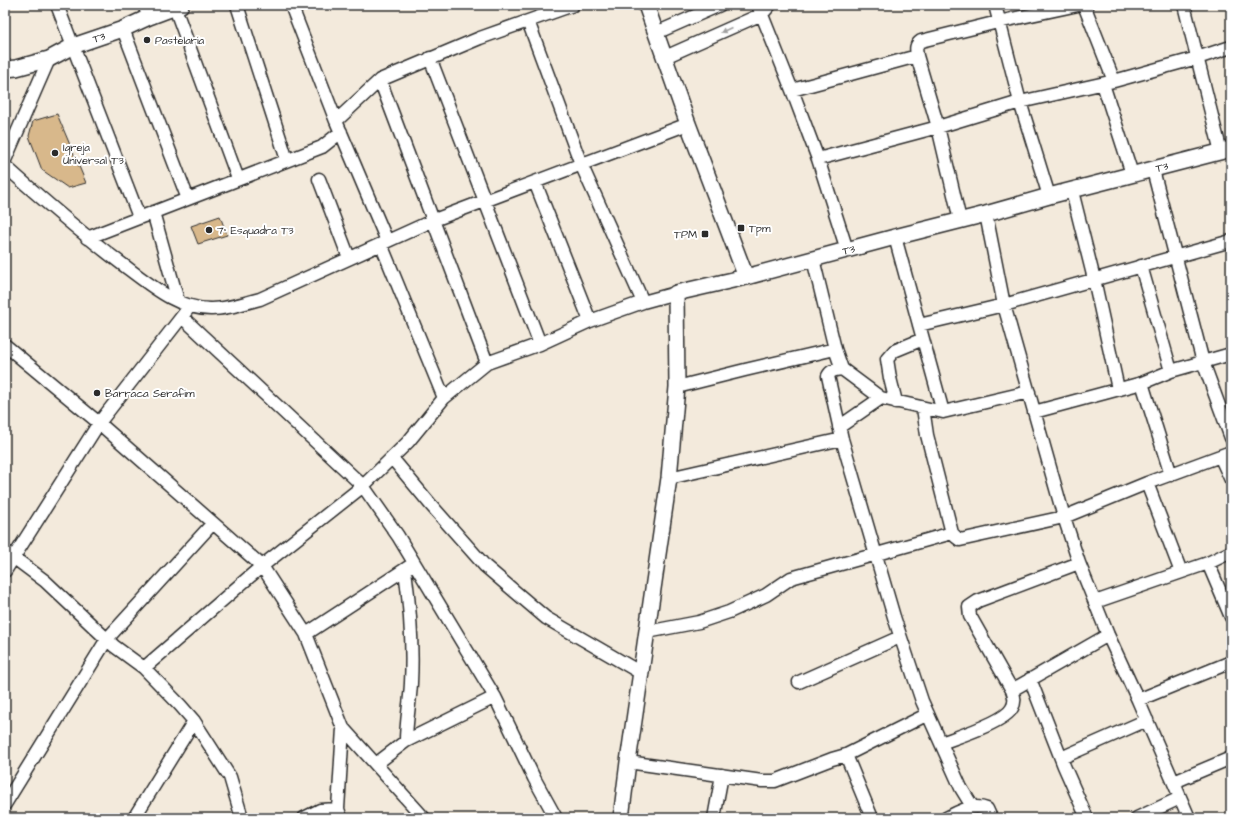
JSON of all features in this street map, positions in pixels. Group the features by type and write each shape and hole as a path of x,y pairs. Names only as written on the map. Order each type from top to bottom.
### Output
{"street":[{"path":"56,5 139,217"},
{"path":"237,5 287,160"},
{"path":"291,5 444,398"},
{"path":"336,121 380,80 430,58 573,5"},
{"path":"646,5 688,124 746,277"},
{"path":"656,33 720,5"},
{"path":"995,5 998,22 1020,102 1049,196"},
{"path":"960,220 938,127 917,56 917,44 921,41 998,22 1078,5"},
{"path":"1084,5 1108,82 1132,174"},
{"path":"1184,5 1197,58 1226,151"},
{"path":"178,6 238,179"},
{"name":"T3","path":"10,69 49,59 73,46 123,29 146,11 178,6"},
{"path":"665,57 763,8 818,159 847,250"},
{"path":"528,21 581,164 643,302"},
{"path":"123,29 188,198"},
{"path":"818,159 938,127 1020,102 1108,82 1197,58 1231,47"},
{"path":"792,90 917,56"},
{"path":"430,58 540,344"},
{"path":"5,160 49,59"},
{"path":"380,80 487,363"},
{"path":"5,166 87,238 149,284 167,296 190,306 212,310 260,299 434,220 688,124"},
{"path":"87,238 322,147 341,132"},
{"name":"T3","path":"676,293 746,277 1132,174 1226,151"},
{"path":"1153,170 1203,362 1231,438"},
{"path":"319,178 349,258"},
{"path":"535,182 590,321"},
{"path":"1072,191 1094,279 1118,389"},
{"path":"153,212 178,301"},
{"path":"986,214 1004,305 1064,517 1079,563 1108,635 1147,720 1189,818"},
{"path":"895,237 943,412"},
{"path":"919,325 1004,305 1231,241"},
{"path":"813,259 835,349 842,369 881,398 943,412 1029,392"},
{"path":"1142,266 1171,371"},
{"path":"144,668 262,566 363,486 408,442 444,398 487,363 540,344 590,321 643,302 676,293 677,387 669,478 621,818"},
{"path":"5,571 9,554 99,423 190,306"},
{"path":"182,317 363,486 398,536 410,567 495,697 534,778 556,818"},
{"path":"896,402 887,358 894,350 923,339"},
{"path":"5,346 99,423 262,566 306,634 343,728 424,818"},
{"path":"677,387 835,349"},
{"path":"1034,412 1142,383 1171,371 1231,354"},
{"path":"842,369 834,370 830,372 828,376 842,439 874,555 922,701 961,788 972,806"},
{"path":"1142,383 1171,475"},
{"path":"839,427 881,398"},
{"path":"923,408 927,435 952,533 960,540 1064,517 1147,483 1226,454 1231,480"},
{"path":"669,478 842,439"},
{"path":"392,458 431,505 491,571 546,618 641,673"},
{"path":"1147,483 1181,572"},
{"path":"5,804 107,639 213,523"},
{"path":"647,632 699,622 729,612 766,595 791,578 952,533"},
{"path":"1095,602 1208,563 1231,552"},
{"path":"9,554 45,581 107,639 144,668 194,721 230,777 242,818"},
{"path":"941,743 1003,717 1012,708 1015,699 1012,690 970,616 969,607 978,601 1079,563"},
{"path":"1208,563 1231,617"},
{"path":"306,634 410,567"},
{"path":"406,741 406,725 411,684 410,567"},
{"path":"1012,690 1108,635"},
{"path":"799,682 900,637"},
{"path":"1138,700 1231,662"},
{"path":"1030,679 1064,766 1087,818"},
{"path":"376,764 406,741 495,697"},
{"path":"628,762 762,781 775,781 846,755 928,714"},
{"path":"1061,758 1147,720"},
{"path":"134,818 194,721"},
{"path":"304,818 320,810 340,813 343,728"},
{"path":"846,755 872,818"},
{"path":"1174,782 1231,758"},
{"path":"714,818 722,775"},
{"path":"1136,818 1180,798"},
{"path":"946,818 972,806 980,806 987,809 991,818"}],"building":[{"name":"Igreja Universal T3","path":"57,114 86,183 68,188 42,170 29,136 33,121"},
{"name":"7° Esquadra T3","path":"220,216 227,235 198,244 191,226"}],"place":[{"name":"Pastelaria","path":"147,40"},
{"name":"Igreja Universal T3","path":"55,153"},
{"name":"Tpm","path":"741,228"},
{"name":"7° Esquadra T3","path":"209,230"},
{"name":"TPM","path":"705,234"},
{"name":"Barraca Serafim","path":"97,393"}]}
